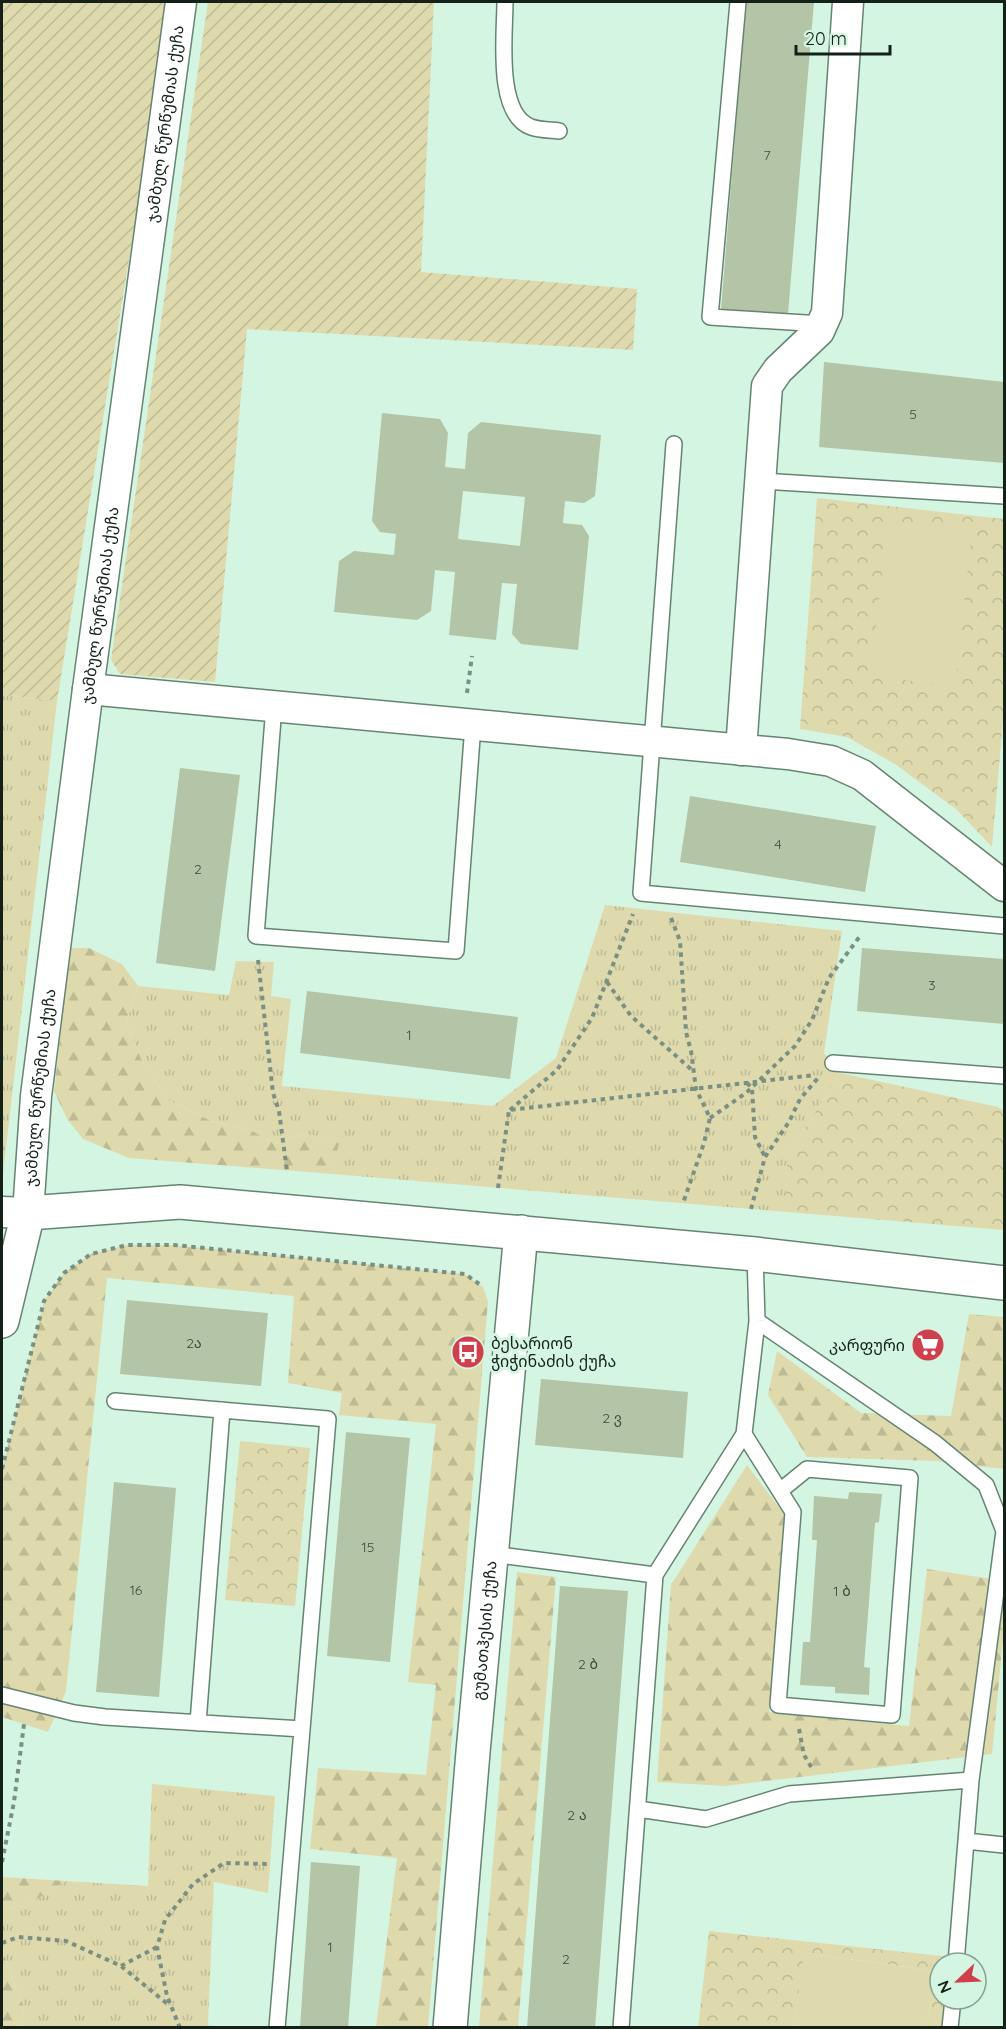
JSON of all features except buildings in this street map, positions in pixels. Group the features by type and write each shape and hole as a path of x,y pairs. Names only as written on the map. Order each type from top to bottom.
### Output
{"street":[{"name":"ჯამბულ წურწუმიას ქუჩა","path":"15,1212 36,1096 88,689 181,2"},
{"path":"741,750 767,386 778,370 819,331 827,313 848,2"},
{"path":"88,689 788,754 831,761 862,775 1005,886"},
{"path":"2,1321 15,1212 180,1202 755,1254 1005,1283"},
{"name":"გუმათჰესის ქუჩა","path":"450,2028 521,1232"}],"lane":[{"path":"505,2 505,88 512,111 530,127 559,131"},
{"path":"738,2 710,317 822,324"},
{"path":"674,444 641,893 1005,926"},
{"path":"761,481 1005,496"},
{"path":"274,706 256,936 456,951 468,724"},
{"path":"832,1063 1005,1076"},
{"path":"621,2028 656,1575 744,1434 757,1321 755,1254"},
{"path":"757,1321 935,1443 986,1485 1004,1531 971,1780 957,1951"},
{"path":"115,1401 328,1419 277,2028"},
{"path":"198,1723 222,1410"},
{"path":"744,1434 793,1512 778,1705 892,1714 910,1478 807,1469 780,1491"},
{"path":"491,1554 656,1575"},
{"path":"2,1695 74,1713 105,1717 302,1729"},
{"path":"638,1809 706,1819 789,1794 971,1780"},
{"path":"966,1841 1005,1845"},
{"path":"950,2028 952,2011"}],"path":[{"path":"468,724 472,656"},
{"path":"498,1188 509,1110 557,1070 592,1018 641,893"},
{"path":"662,895 680,941 686,1032 696,1089 710,1118 704,1143 683,1203"},
{"path":"710,1118 752,1088 795,1046 816,1013 829,978 877,914"},
{"path":"256,936 273,1093 279,1111 287,1171"},
{"path":"606,982 631,1016 694,1072"},
{"path":"509,1110 821,1074 800,1099 789,1122 765,1157 751,1209"},
{"path":"747,1083 752,1088 755,1137 765,1157"},
{"path":"2,1862 14,1802 26,1701"},
{"path":"799,1707 797,1719 804,1755 825,1791"},
{"path":"180,2028 167,1996 157,1947 165,1920 193,1884 224,1863 291,1864"},
{"path":"2,1944 18,1937 66,1941 121,1966 171,2006"},
{"path":"121,1966 157,1947"}],"green space":[{"path":"2,2 171,2 57,701 2,695"},
{"path":"208,2 434,2 421,272 637,289 633,350 247,329 215,682 120,674 111,660"},
{"path":"817,498 1004,519 1004,710 992,847 956,809 895,764 847,737 800,729"},
{"path":"888,523 972,532 955,686 870,676"},
{"path":"2,695 57,701 2,1183"},
{"path":"605,905 842,931 824,1053 840,1073 787,1157 787,1212 333,1174 338,1143 304,1133 275,1144 249,1129 213,1122 168,1100 142,1061 126,1023 138,986 229,995 236,961 274,962 271,996 291,999 282,1086 493,1106 556,1058"},
{"path":"70,948 89,948 122,964 138,986 126,1023 142,1061 168,1100 213,1122 249,1129 275,1144 304,1133 339,1143 333,1174 129,1158 83,1139 67,1119 54,1091"},
{"path":"840,1073 998,1107 1004,1111 1004,1230 787,1212 787,1157"},
{"path":"127,1245 174,1245 465,1274 483,1287 488,1301 428,2027 376,2027 397,1858 310,1849 318,1768 426,1775 436,1685 408,1682 436,1424 339,1415 342,1393 288,1383 294,1296 107,1278 66,1691 48,1732 2,1717 2,1469 44,1301 64,1273 91,1254"},
{"path":"969,1314 1004,1317 1004,1469 936,1461 807,1457 768,1395 777,1351 861,1413 951,1416"},
{"path":"240,1441 310,1448 295,1606 225,1600"},
{"path":"747,1465 784,1514 769,1712 909,1726 927,1569 1004,1581 1004,1629 992,1754 725,1786 657,1782 671,1585"},
{"path":"517,1572 556,1577 518,2027 479,2027"},
{"path":"152,1784 275,1796 268,1893 214,1882 208,2025 219,2027 20,2027 24,2007 9,1971 2,1945 2,1912 6,1908 26,1906 66,1881 148,1886"},
{"path":"2,1877 66,1881 26,1906 6,1908 2,1912"},
{"path":"709,1931 928,1955 928,1970 805,1953 794,2027 698,2028"},
{"path":"2,1945 9,1971 24,2007 20,2027 2,2027"},
{"path":"804,1953 928,1970 929,2011 927,2027 794,2027"},
{"path":"929,2011 946,2011 944,2027 927,2027"}],"place":[{"name":"კარფური","path":"928,1345"},
{"name":"ბესარიონ ჭიჭინაძის ქუჩა","path":"468,1352"}]}
